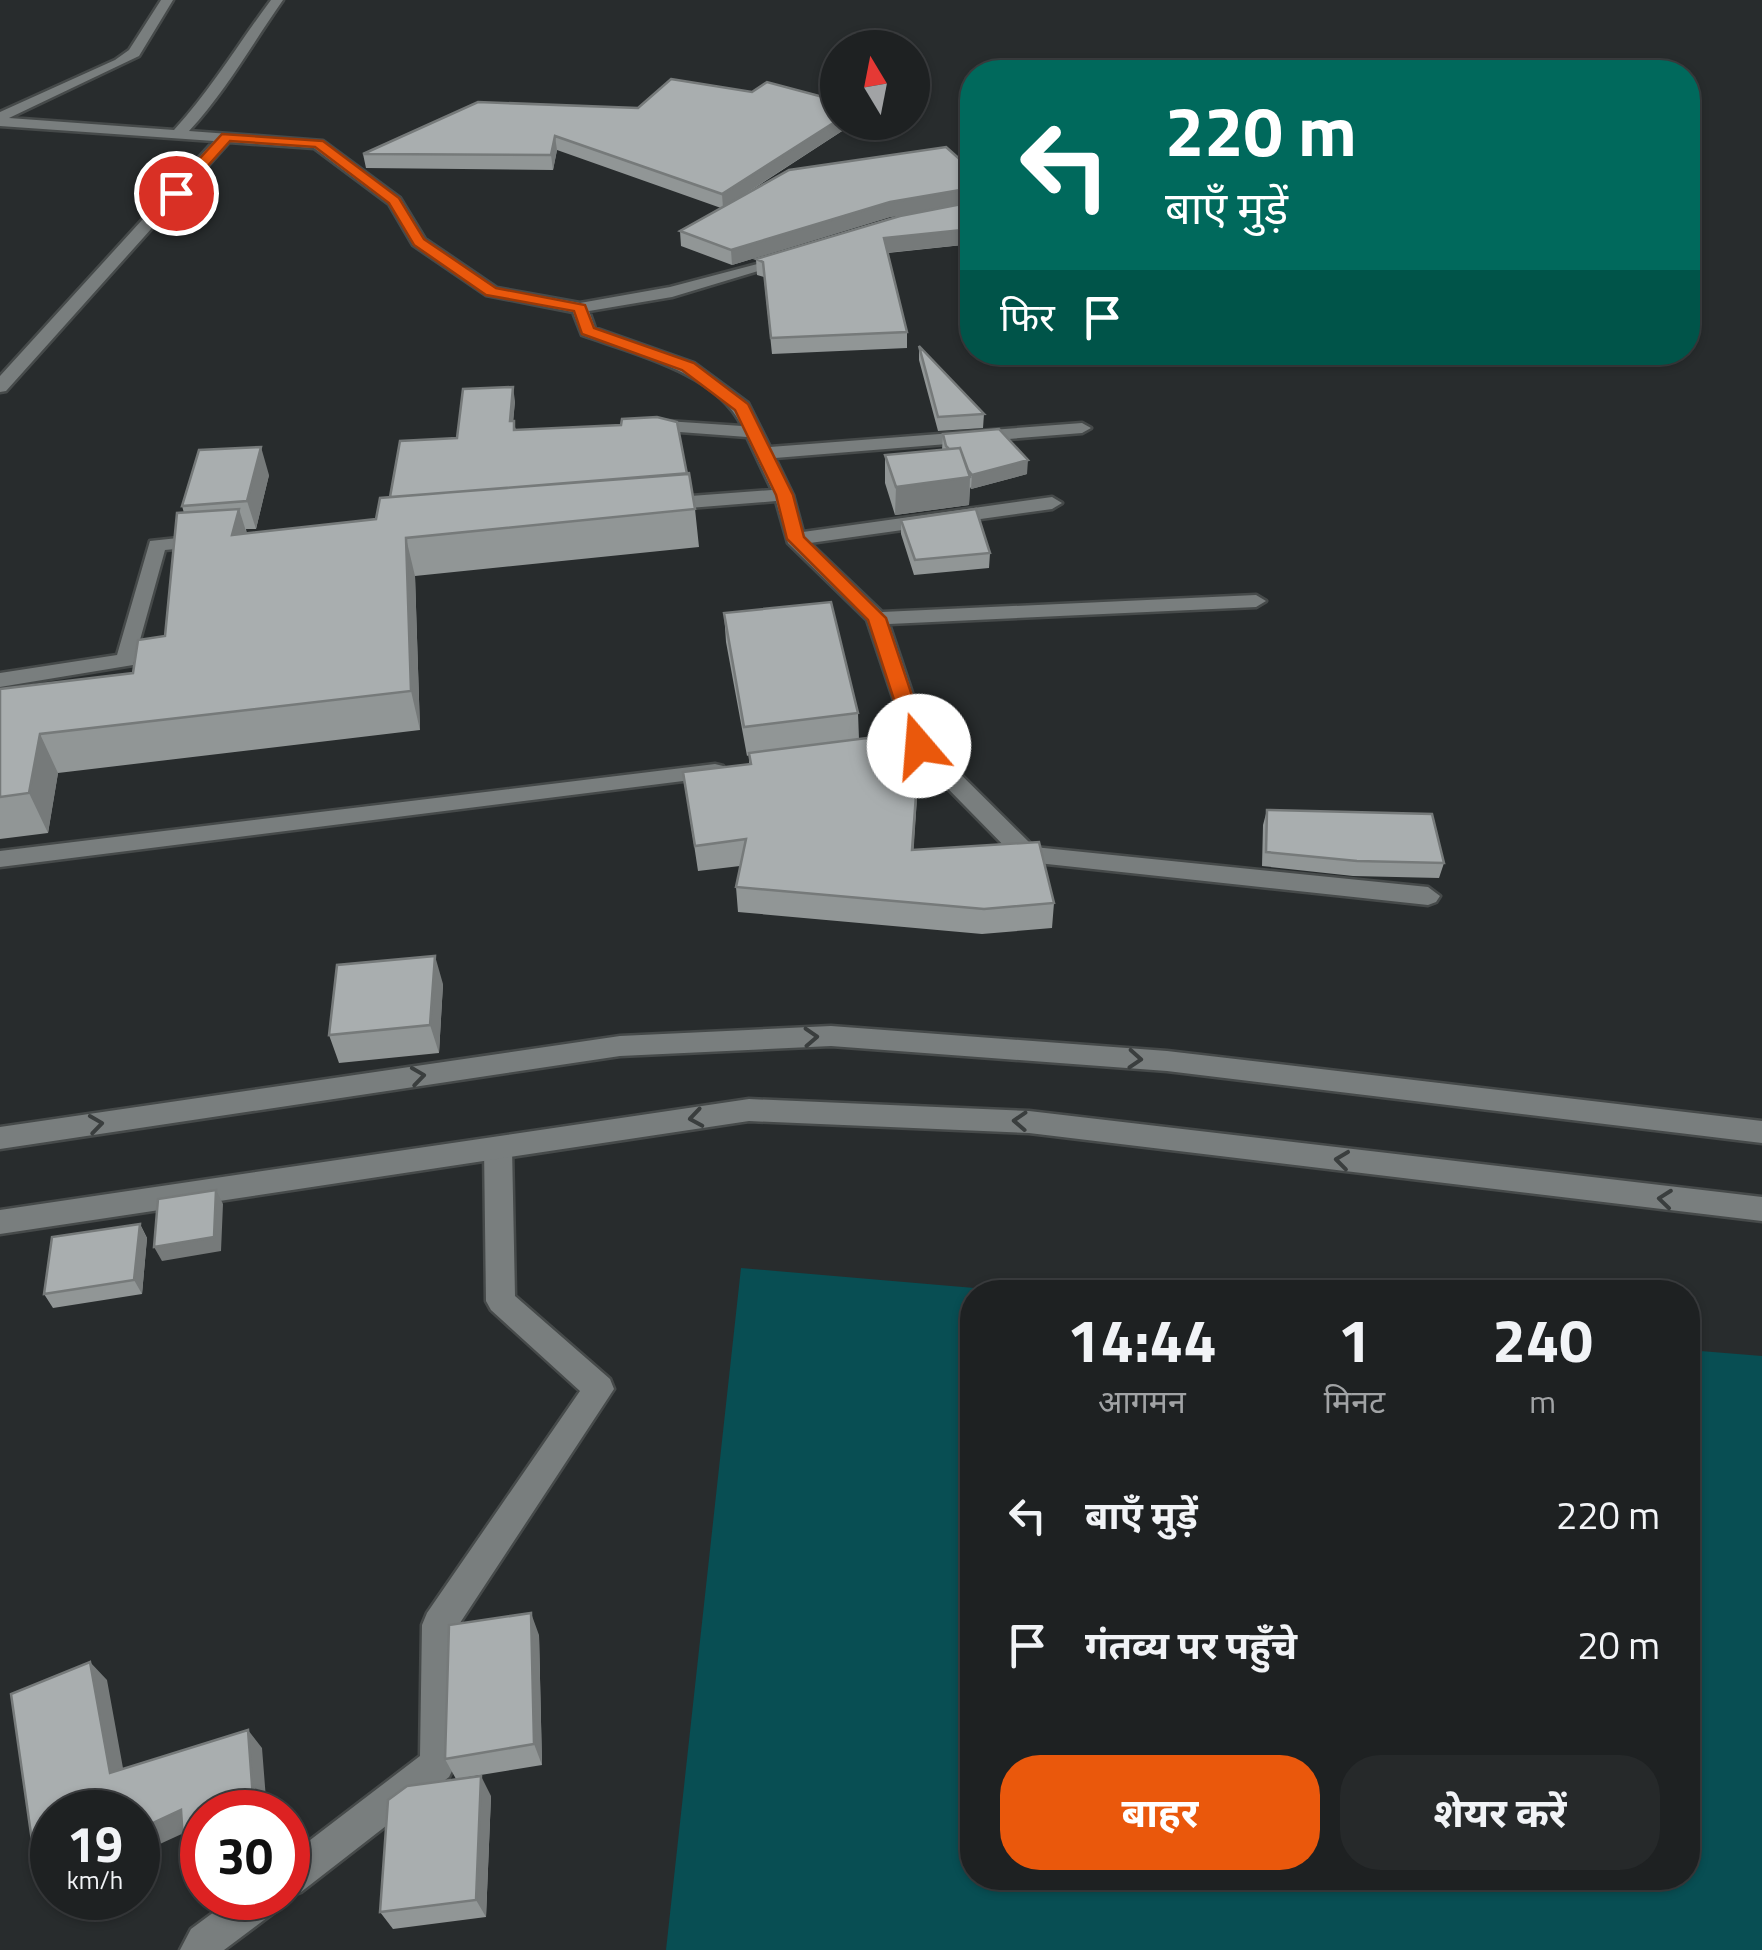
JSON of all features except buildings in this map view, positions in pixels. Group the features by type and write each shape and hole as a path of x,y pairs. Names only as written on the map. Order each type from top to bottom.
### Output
{"street":[{"path":"0,119 120,62 134,52 168,0"},
{"path":"178,134 216,92 277,0"},
{"path":"0,119 318,144 394,201 419,242 492,292 580,308 672,292 803,252"},
{"path":"0,387 226,137"},
{"path":"580,308 588,330 688,366 742,407 784,495 796,539 877,618 909,747 1028,854 1428,896"},
{"path":"666,426 752,432"},
{"path":"765,452 1082,428"},
{"path":"647,506 784,495"},
{"path":"796,539 1052,502"},
{"path":"0,680 126,660 157,545 236,539"},
{"path":"877,618 1256,602"},
{"path":"0,859 743,768"},
{"path":"0,1138 620,1046 831,1036 1167,1061 1762,1132"},
{"path":"0,1222 749,1110 1029,1122 1762,1209"},
{"path":"310,1861 437,1765 439,1625 599,1389 501,1301 498,1148"},
{"path":"199,1950 234,1920"}],"shaded area":[{"path":"741,1268 960,1287 960,1890 1700,1890 1700,1351 1762,1356 1762,1950 666,1950"}],"route":[{"path":"176,193 226,137 318,144 394,201 419,242 492,292 580,308 588,330 688,366 742,407 784,495 796,539 877,618 919,746"}]}
